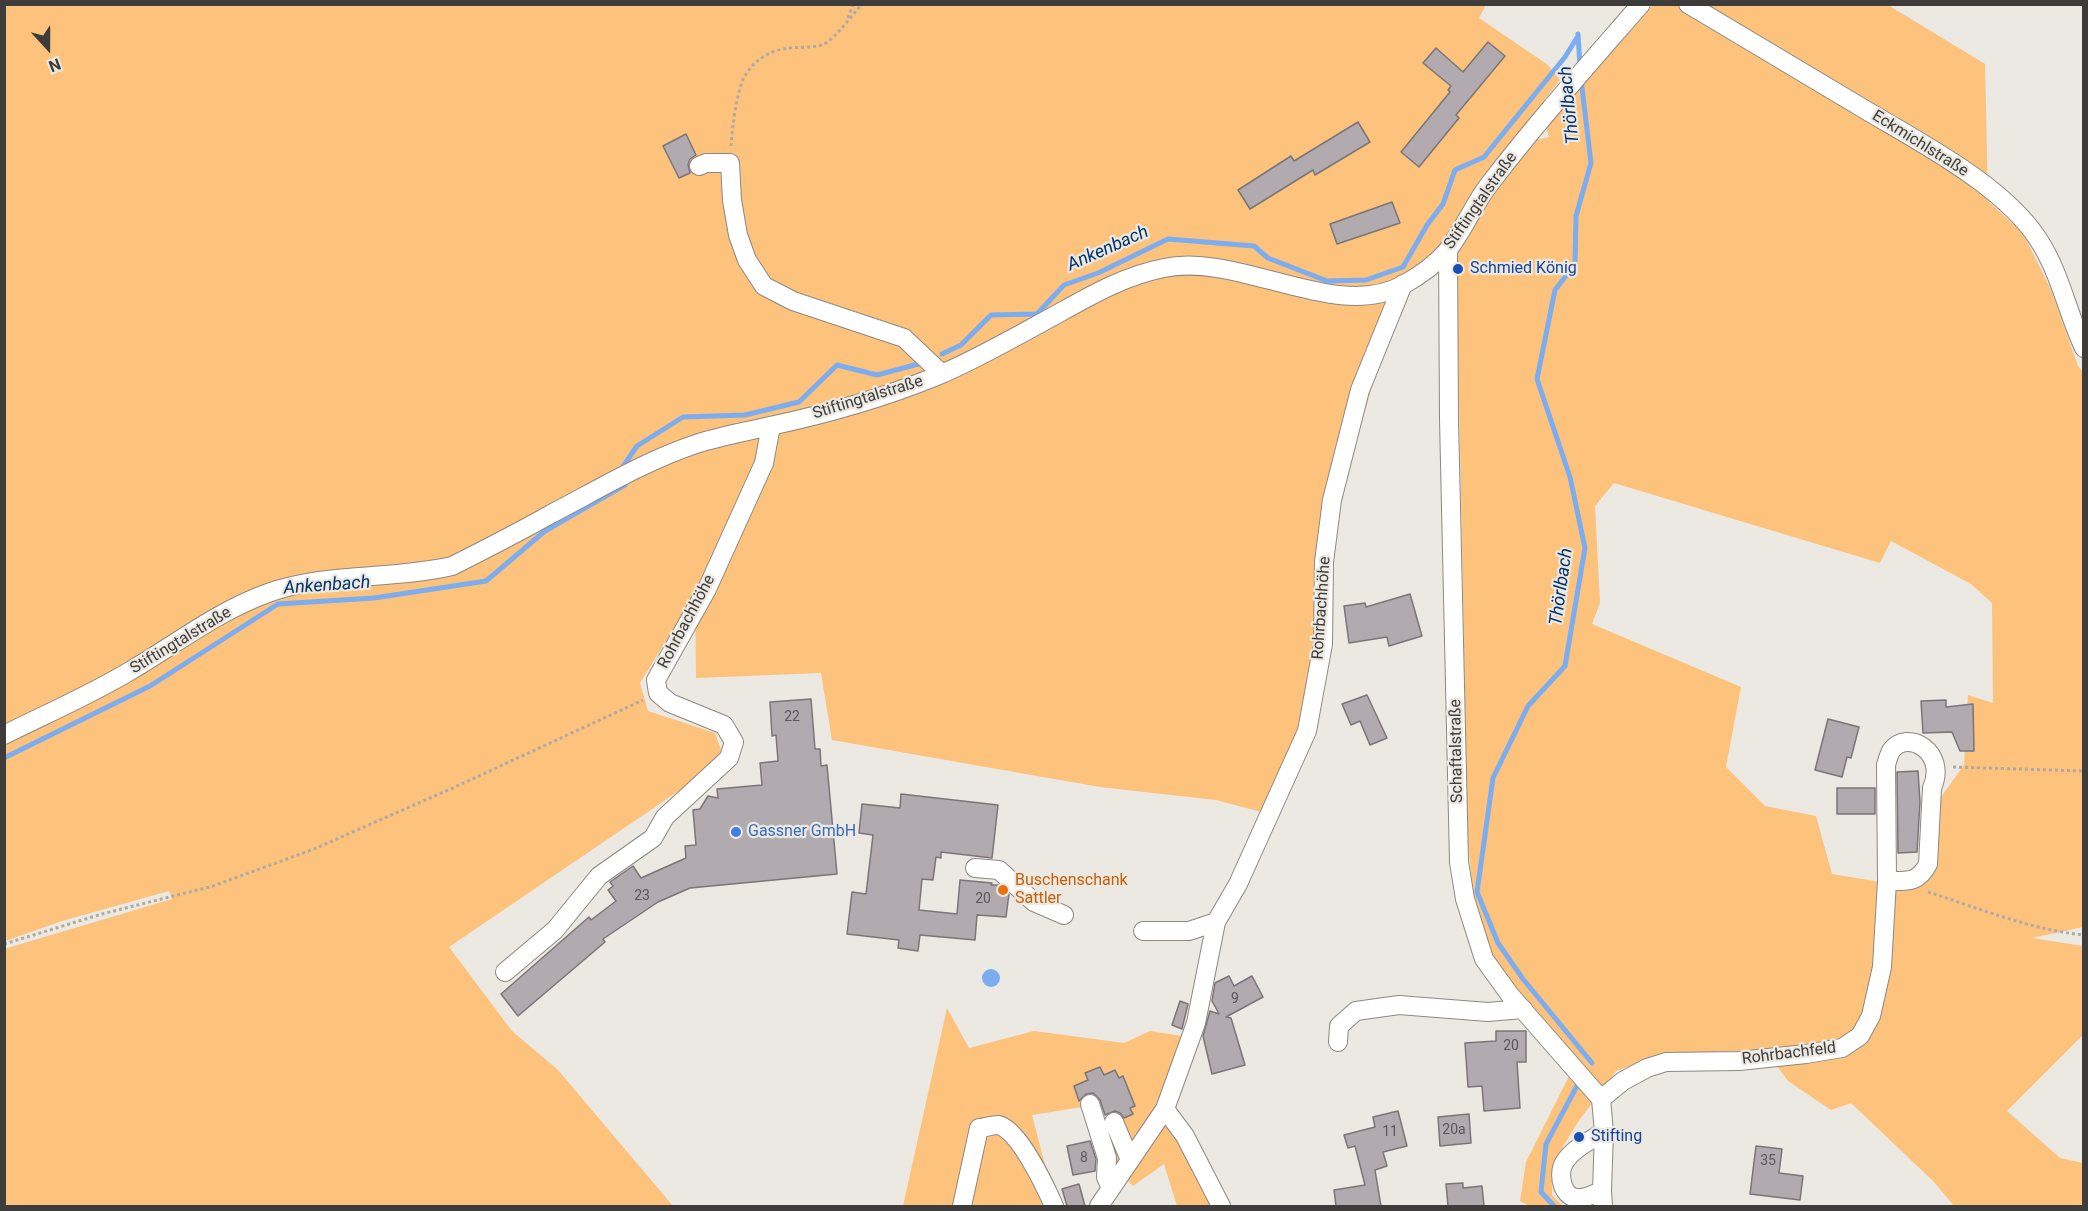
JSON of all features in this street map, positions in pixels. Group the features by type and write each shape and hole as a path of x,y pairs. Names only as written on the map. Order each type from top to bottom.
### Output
{"street":[{"name":"Stiftingtalstraße","path":"4,735 101,687 201,626 270,592 336,578 396,575 452,566 664,456 724,436 860,404 942,374 1111,286 1165,268 1208,266 1344,295 1364,295 1404,284 1434,264 1448,250 1486,189 1568,87 1641,4"},
{"name":"Eckmichlstraße","path":"1688,4 1929,147 2011,206 2037,238 2055,271 2084,348"},
{"path":"699,166 706,163 730,163 732,200 738,235 747,260 764,285 793,301 904,338 942,374"},
{"name":"Schaftalstraße","path":"1448,250 1449,431 1459,862 1465,899 1484,959 1510,995 1601,1099"},
{"name":"Rohrbachhöhe","path":"1099,1206 1165,1109 1197,1023 1216,922 1238,884 1306,731 1323,644 1324,562 1332,500 1360,390 1404,284"},
{"name":"Rohrbachhöhe","path":"505,972 555,930 600,876 653,838 665,817 729,758 734,742 724,725 670,703 658,693 656,681 707,589 764,463 771,426"},
{"name":"Rohrbachfeld","path":"1601,1099 1623,1082 1647,1068 1666,1062 1739,1061 1806,1054 1842,1047 1860,1036 1870,1017 1882,967 1887,881 1886,765 1891,750 1902,743 1915,743 1932,753 1936,770"},
{"path":"1887,881 1908,881 1923,874 1928,864 1932,788 1936,770"},
{"path":"975,868 999,870 1034,902 1064,915"},
{"path":"1143,931 1189,931 1216,922"},
{"path":"1338,1042 1339,1026 1356,1011 1399,1005 1488,1012 1523,1009"},
{"path":"1601,1099 1604,1132 1602,1199 1572,1197 1562,1186 1561,1170 1564,1162 1604,1132"},
{"path":"1090,1104 1107,1158 1106,1177 1111,1188"},
{"path":"1165,1109 1185,1136 1221,1206"},
{"path":"1114,1122 1130,1160"},
{"path":"962,1206 978,1128 998,1125 1010,1131 1038,1171 1054,1206"}],"path":[{"path":"730,163 735,111 745,74 763,55 785,48 804,48 826,44 839,32 853,4"},
{"path":"847,19 862,4"},
{"path":"4,944 102,914 213,886 314,849 658,693"},
{"path":"1936,770 1965,767 2084,771"},
{"path":"1908,881 1917,888 1992,913 2066,933 2084,935"}],"shaded area":[{"path":"5,5 1486,5 1479,18 1548,65 1560,80 1481,181 1531,141 1549,137 1546,127 1653,5 1888,5 1985,64 1988,201 2023,233 2051,290 2078,366 2083,372 2083,927 2032,938 2083,946 2083,1035 2007,1111 2060,1158 2083,1163 2083,1206 1954,1206 1934,1182 1851,1103 1831,1110 1788,1081 1776,1065 1737,1051 1664,1054 1616,1071 1578,1122 1553,1163 1552,1195 1563,1206 1529,1206 1520,1201 1526,1162 1578,1058 1532,1009 1496,964 1476,918 1468,844 1456,247 1439,246 1416,270 1379,284 1408,299 1378,367 1338,500 1330,646 1277,816 1216,800 1100,787 832,740 821,673 696,678 695,594 640,683 648,711 715,733 722,752 683,788 449,947 512,1031 558,1070 673,1206 5,1206 4,949 172,899 169,891 62,921 5,941","holes":["1614,483 1880,563 1891,541 1971,584 1992,603 1993,703 1968,695 1964,765 1931,811 1926,858 1899,885 1832,874 1816,816 1765,806 1726,767 1741,687 1592,624 1600,603 1595,506"]},
{"path":"947,1008 969,1048 1034,1031 1124,1043 1150,1031 1182,1036 1175,1066 1154,1108 1187,1154 1211,1206 1177,1206 1164,1164 1133,1186 1113,1165 1106,1125 1132,1114 1130,1108 1135,1106 1123,1076 1119,1078 1115,1070 1104,1075 1085,1074 1088,1080 1074,1086 1082,1107 1032,1115 1056,1206 903,1206"}],"water":[{"path":"991,969 997,972 1000,978 997,984 991,987 985,984 982,978 985,972"}],"building":[{"path":"1488,42 1505,56 1456,115 1459,118 1419,167 1401,152 1450,92 1448,90 1451,86 1423,63 1436,48 1463,72"},
{"path":"1358,122 1370,142 1315,175 1313,170 1250,209 1238,190 1291,156 1294,161"},
{"path":"686,134 696,155 690,159 688,164 690,173 679,178 663,146"},
{"path":"1392,202 1400,223 1337,244 1330,224"},
{"path":"1410,594 1422,636 1389,646 1387,637 1349,643 1344,606 1365,603 1366,607"},
{"path":"1367,695 1387,738 1370,745 1360,721 1351,725 1342,704"},
{"path":"811,699 815,749 820,749 821,766 827,765 837,874 690,888 658,902 603,939 605,942 518,1016 501,994 589,917 591,920 616,901 608,890 613,886 610,882 633,866 641,878 686,858 685,846 696,845 693,810 700,809 708,796 718,798 717,789 762,785 760,763 778,761 776,735 772,736 770,702"},
{"path":"1946,700 1946,707 1973,704 1974,751 1960,751 1952,732 1923,733 1921,701"},
{"path":"1828,719 1859,727 1851,758 1847,757 1842,777 1815,770"},
{"path":"1918,771 1920,802 1917,852 1898,853 1897,772"},
{"path":"1837,788 1875,788 1875,814 1837,814"},
{"path":"901,794 998,805 992,858 941,852 941,858 936,857 933,880 922,879 919,910 957,914 960,880 999,885 1009,894 1006,917 977,915 975,940 920,935 918,951 898,948 899,940 847,934 852,892 866,894 873,835 859,833 862,804 900,808"},
{"path":"1229,976 1234,986 1252,976 1263,997 1226,1017 1231,1018 1245,1065 1212,1074 1203,1036 1210,1011 1219,1014 1212,1001 1215,983"},
{"path":"1180,1001 1188,1004 1182,1029 1172,1025"},
{"path":"1496,1031 1526,1031 1526,1062 1517,1062 1520,1108 1484,1111 1482,1086 1468,1087 1465,1043 1496,1041"},
{"path":"1100,1067 1104,1075 1115,1070 1119,1078 1123,1076 1135,1106 1130,1108 1133,1114 1124,1118 1115,1111 1105,1115 1100,1100 1093,1093 1086,1094 1079,1101 1074,1086 1088,1080 1085,1073"},
{"path":"1398,1111 1407,1146 1383,1152 1387,1166 1375,1170 1381,1206 1336,1206 1334,1190 1365,1185 1355,1146 1348,1148 1344,1135 1375,1127 1373,1117"},
{"path":"1469,1114 1471,1143 1440,1146 1438,1117"},
{"path":"1090,1141 1096,1159 1095,1171 1073,1175 1067,1146"},
{"path":"1756,1146 1782,1149 1779,1173 1803,1176 1800,1200 1750,1194"},
{"path":"1463,1183 1463,1188 1482,1186 1484,1206 1448,1206 1446,1184"},
{"path":"1079,1184 1085,1206 1067,1206 1062,1189"}],"waterway":[{"name":"Thörlbach","path":"1578,34 1580,67"},
{"name":"Ankenbach","path":"942,354 961,345 991,315 1037,314 1064,285 1098,273 1168,239 1254,246 1268,258 1327,281 1366,280 1403,267 1427,225 1443,204 1455,170 1484,157 1565,57 1578,36"},
{"name":"Thörlbach","path":"1581,79 1591,163 1576,216 1575,264 1555,290 1537,379 1570,477 1585,548 1565,666 1528,706 1493,778 1477,892 1498,943 1523,979 1592,1063"},
{"name":"Ankenbach","path":"624,465 637,446 683,417 745,415 799,402 837,365 877,375 922,363"},
{"name":"Ankenbach","path":"4,758 150,686 278,604 374,598 486,581 545,531 625,485"},
{"name":"Thörlbach","path":"1554,1206 1541,1192 1546,1144 1578,1084"}],"place":[{"name":"Schmied König","path":"1458,269"},
{"name":"Gassner GmbH","path":"736,832"},
{"name":"Buschenschank Sattler","path":"1003,890"},
{"name":"Stifting","path":"1579,1137"}]}
